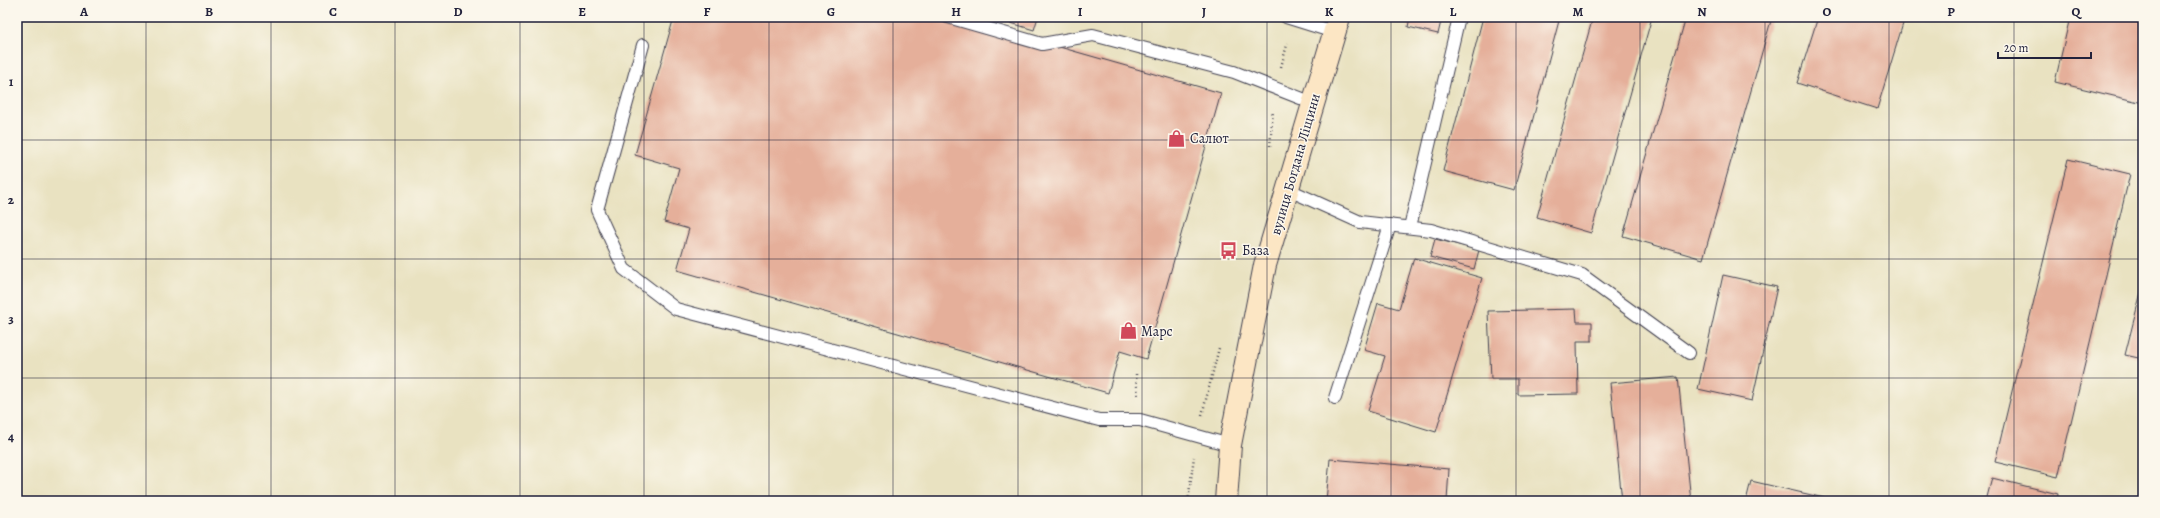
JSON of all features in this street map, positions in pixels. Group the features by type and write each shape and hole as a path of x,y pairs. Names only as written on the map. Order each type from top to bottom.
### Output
{"main road":[{"name":"вулиця Богдана Ліщини","path":"1226,501 1230,445 1265,265 1336,24"}],"lane":[{"path":"948,17 1042,44 1092,35 1234,72 1313,103"},
{"path":"1410,227 1459,17"},
{"path":"1290,18 1336,24"},
{"path":"643,45 597,210 624,269 676,309 1099,420 1140,420 1230,445"},
{"path":"1287,189 1360,222 1431,230 1582,275 1689,354"},
{"path":"1334,398 1390,225"}],"path":[{"path":"1275,88 1290,18"}],"building":[{"path":"674,17 954,17 1221,93 1146,359 1120,351 1108,393 677,270 689,229 664,222 679,168 635,155"},
{"path":"991,17 1038,17 1034,30"},
{"path":"1410,17 1442,17 1438,34 1408,27"},
{"path":"1483,17 1560,17 1514,190 1443,171"},
{"path":"1593,17 1652,17 1591,233 1537,217"},
{"path":"1686,17 1772,17 1703,259 1623,236"},
{"path":"1818,17 1905,17 1877,109 1797,83"},
{"path":"2070,17 2143,17 2143,103 2055,82"},
{"path":"2068,159 2130,174 2058,477 1995,462"},
{"path":"1435,239 1479,250 1474,269 1430,257"},
{"path":"1414,258 1482,278 1436,432 1368,411 1385,356 1364,350 1378,303 1399,309"},
{"path":"1723,275 1777,287 1752,401 1698,389"},
{"path":"2143,288 2143,359 2125,355"},
{"path":"1576,309 1577,322 1592,322 1592,341 1577,341 1578,394 1518,395 1518,379 1491,379 1488,311"},
{"path":"1678,377 1691,501 1622,501 1610,383"},
{"path":"1330,459 1449,469 1447,501 1326,501"},
{"path":"1992,478 2058,494 2057,501 1986,501"},
{"path":"1751,481 1833,500 1833,501 1746,501"}],"place":[{"name":"Салют","path":"1177,138"},
{"name":"База","path":"1229,250"},
{"name":"Марс","path":"1128,331"}]}
